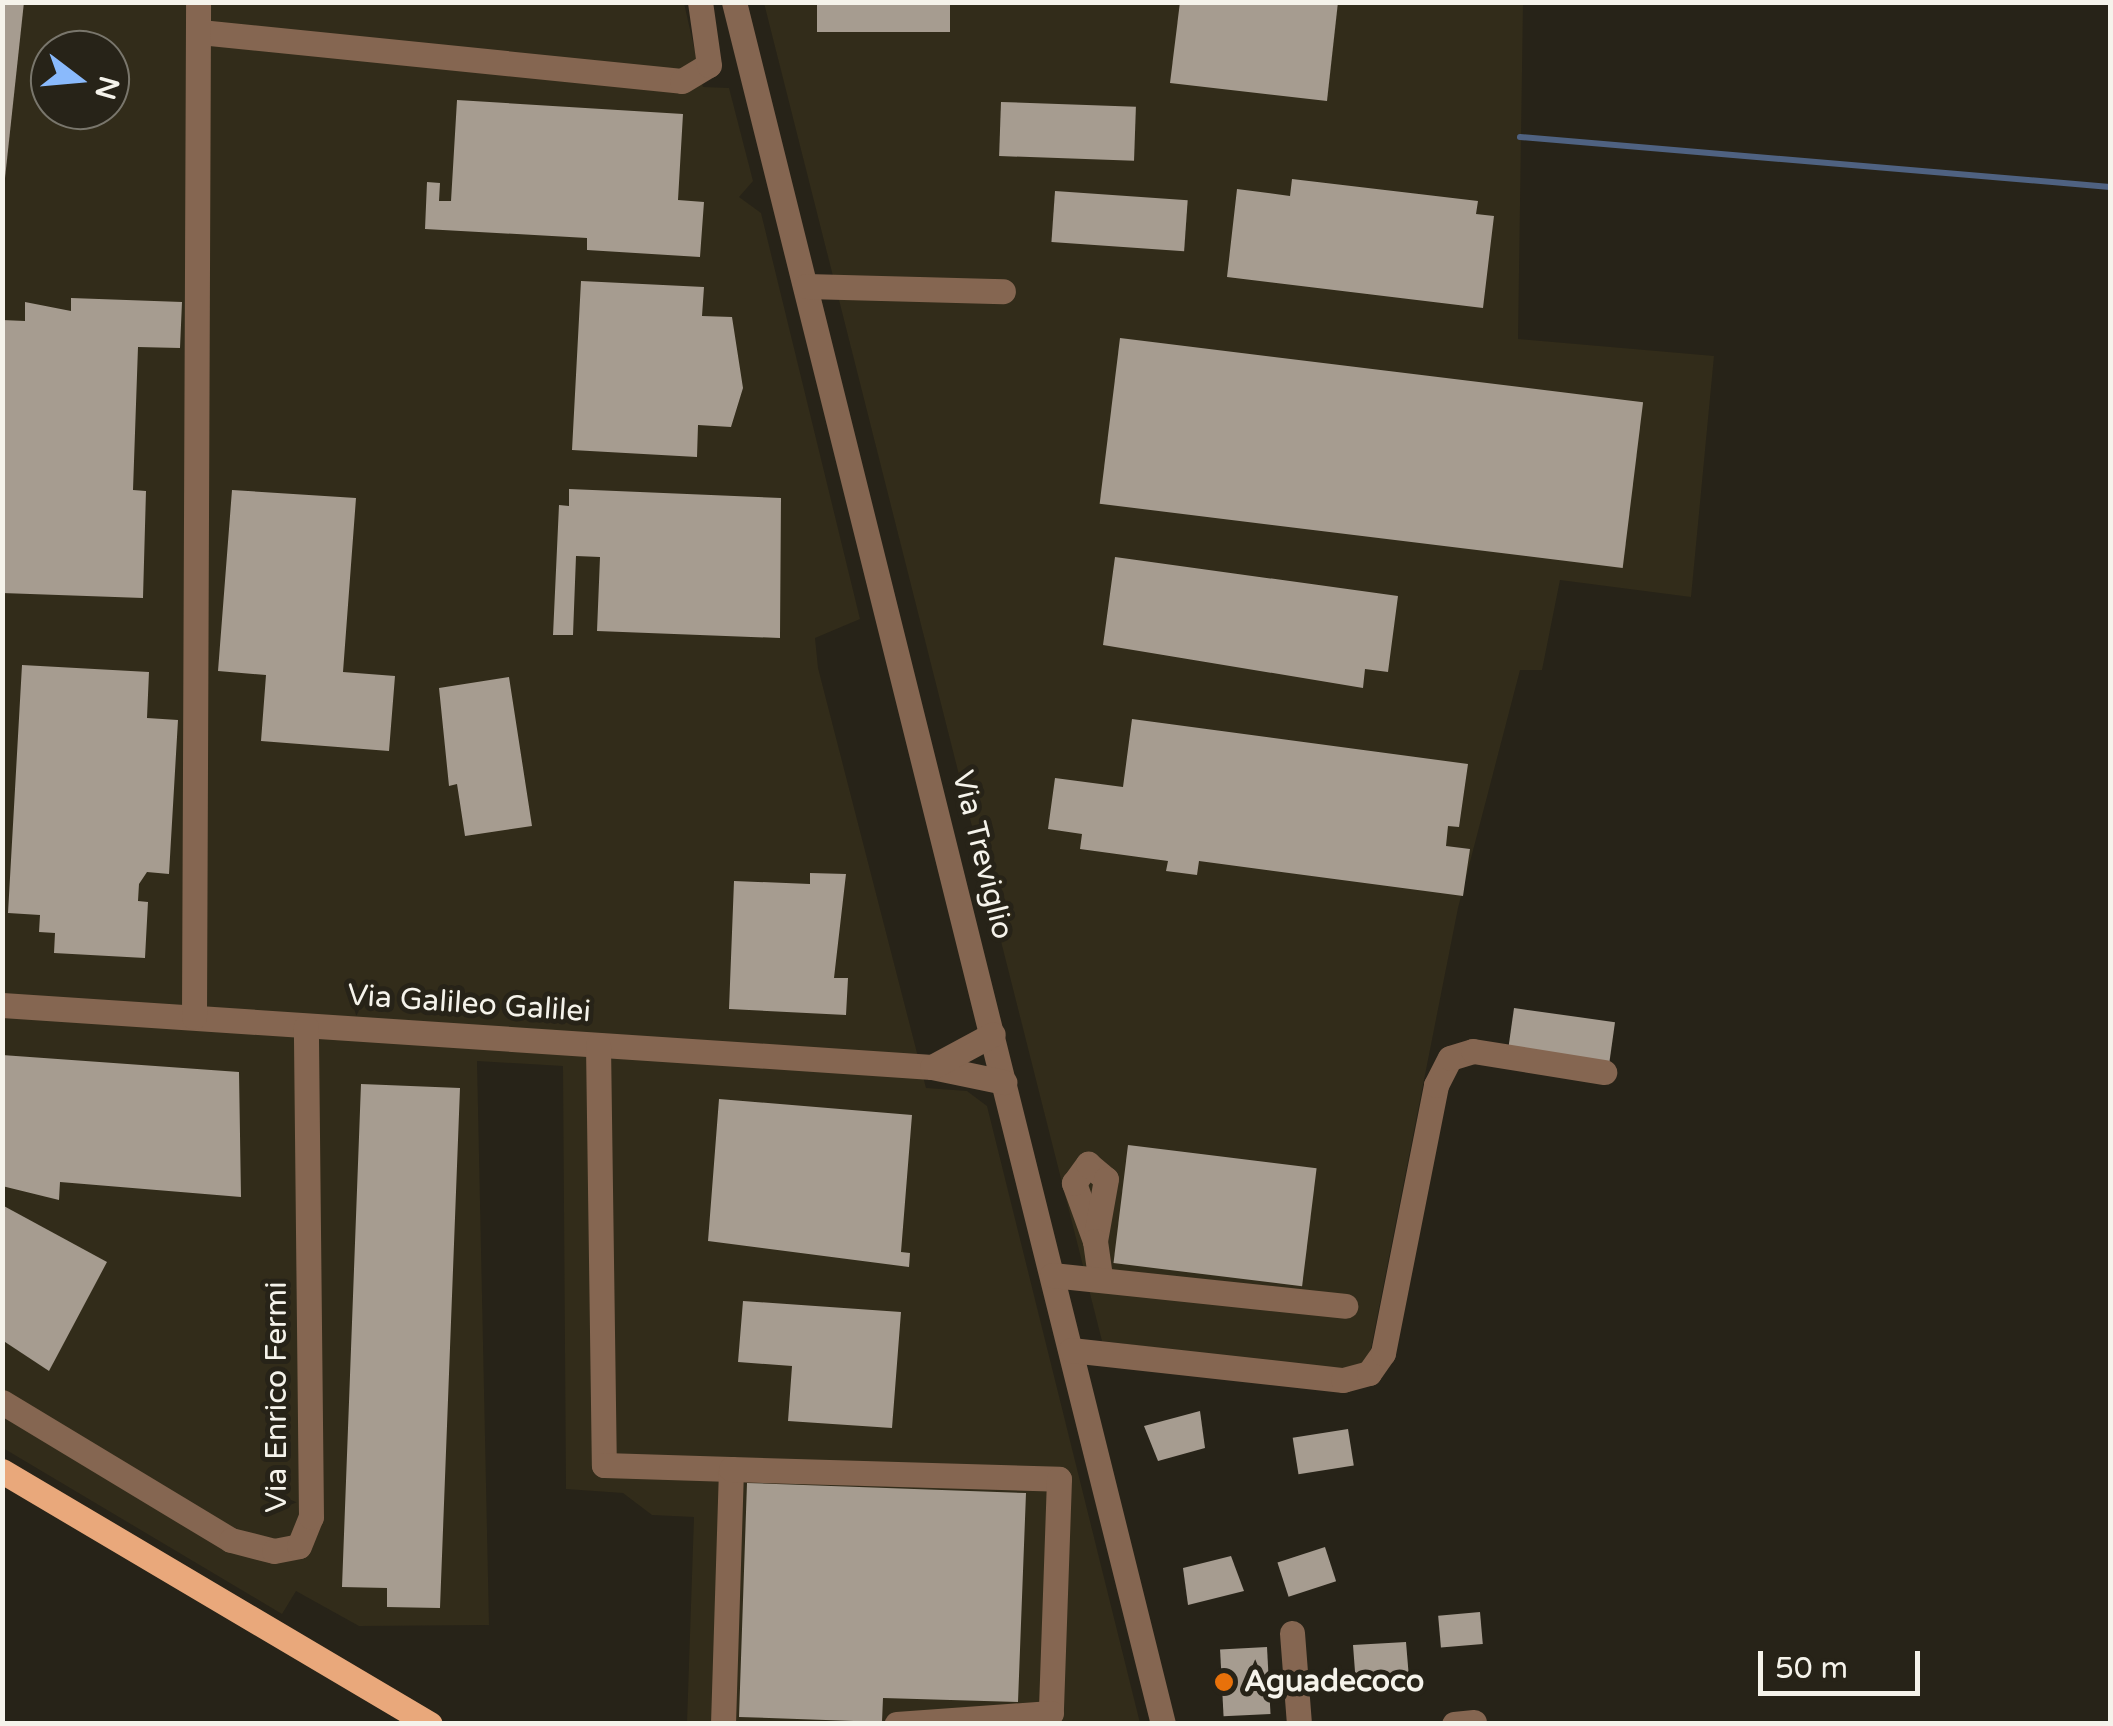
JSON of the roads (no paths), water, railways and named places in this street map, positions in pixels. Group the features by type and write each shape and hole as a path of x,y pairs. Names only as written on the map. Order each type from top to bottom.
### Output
{"main road":[{"path":"2,1471 430,1724"}],"street":[{"path":"194,1017 198,2"},
{"path":"200,32 672,80 708,64 700,2"},
{"name":"Via Treviglio","path":"734,2 1163,1724"},
{"path":"806,286 1003,290"},
{"name":"Via Galileo Galilei","path":"2,1005 932,1066 1004,1082"},
{"name":"Via Enrico Fermi","path":"2,1402 231,1540 274,1551 299,1546 311,1518 306,1026"},
{"path":"932,1066 993,1034"},
{"path":"598,1045 604,1465 1058,1479 1051,1713 896,1724"},
{"path":"1070,1350 1343,1380 1369,1373 1383,1353 1436,1085 1450,1058 1474,1051 1604,1072"},
{"path":"1095,1241 1100,1275"},
{"path":"1052,1275 1100,1275 1345,1306"},
{"path":"723,1724 731,1469"},
{"path":"1292,1634 1299,1724"}],"waterway":[{"path":"1520,137 2110,187"}],"place":[{"name":"Aguadecoco","path":"1224,1682"}]}
